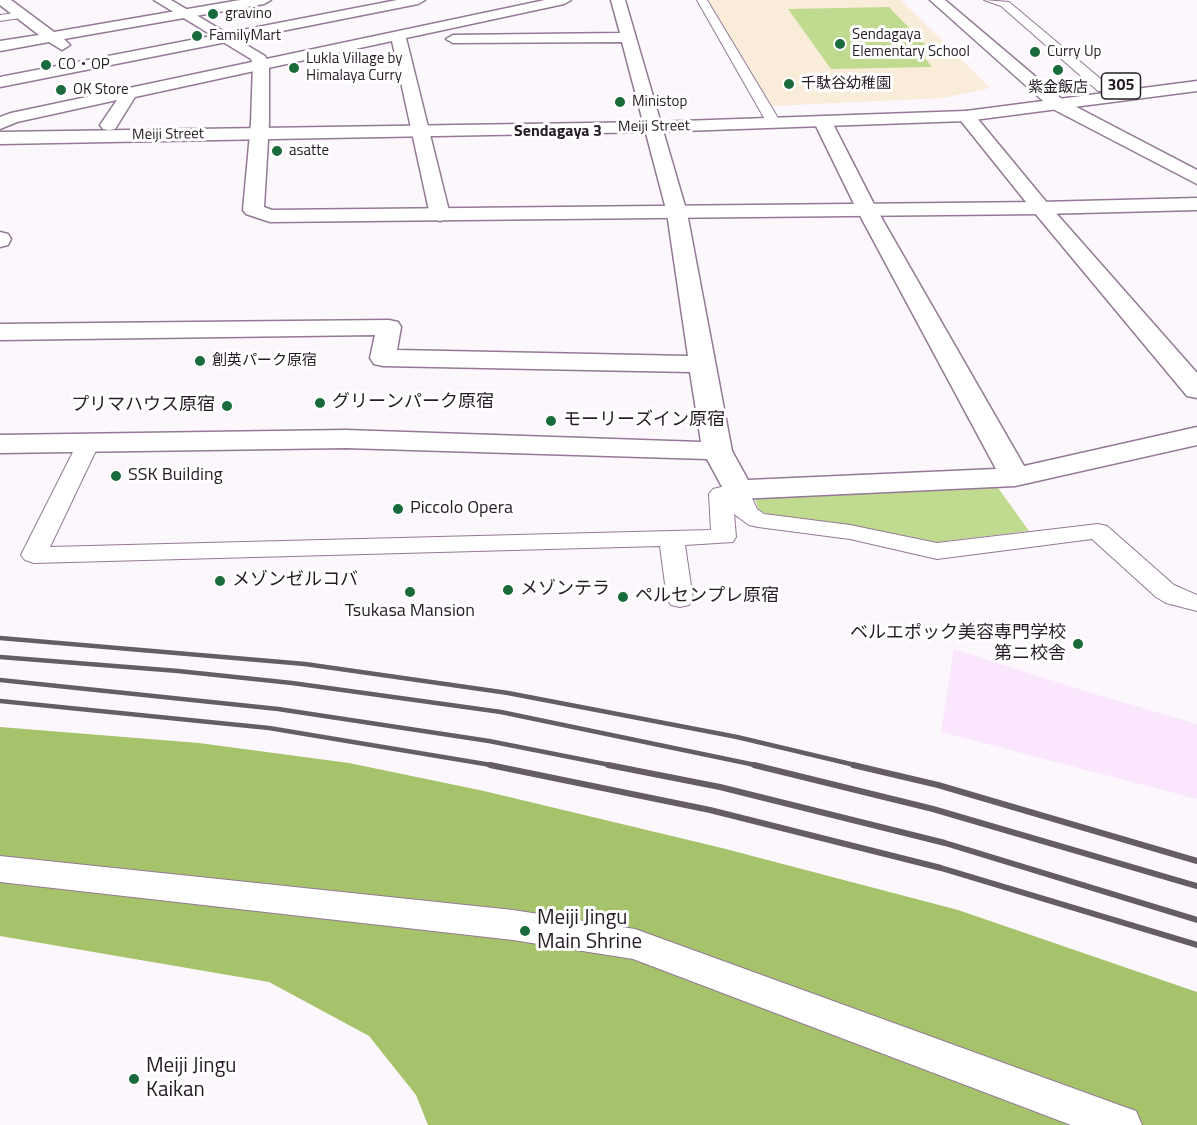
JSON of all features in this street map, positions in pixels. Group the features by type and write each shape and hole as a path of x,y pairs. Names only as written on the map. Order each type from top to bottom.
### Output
{"street":[{"path":"162,0 257,56 261,64 260,128 253,210 270,216 677,213 1197,204"},
{"path":"0,46 264,0"},
{"path":"0,82 418,0"},
{"path":"0,126 10,118 564,0"},
{"path":"618,0 677,213 717,451 738,490 1015,477 1197,436"},
{"path":"937,0 1051,99 1197,178"},
{"path":"5,2 25,8 52,37 126,93 127,99 109,125"},
{"path":"487,4 506,12"},
{"path":"327,5 396,36 421,39 628,37"},
{"path":"396,36 401,42 440,215"},
{"name":"Meiji Street","path":"771,118 823,122 966,116 1102,88 1197,78"},
{"name":"Meiji Street","path":"0,138 260,128 771,118 953,107 1197,86"},
{"path":"966,116 1041,208 1197,390"},
{"path":"823,122 867,210 1015,477"},
{"name":"Meiji Street","path":"0,126 109,125 260,128"},
{"path":"0,332 389,327 383,358 703,364"},
{"path":"0,444 346,439 717,451"}],"lane":[{"path":"702,0 771,118"},
{"path":"989,0 1005,4 1102,88"},
{"path":"0,18 25,8"},
{"path":"89,442 34,555 724,537 721,494 738,490 746,513 758,520 850,532 937,551 1098,531 1165,591 1175,597 1197,603"},
{"path":"672,539 680,599"},
{"path":"0,869 513,925 635,944 1122,1125"}],"shaded area":[{"name":"Sendagaya Elementary School","path":"708,0 901,0 990,88 943,98 772,106"},
{"path":"954,649 1197,724 1197,799 941,732"}],"green space":[{"path":"889,7 937,57 924,57 932,67 831,69 788,9"},
{"path":"996,485 1029,531 930,543 847,526 765,513 759,510 754,496"},
{"name":"Meiji Jingu Main Shrine","path":"0,727 199,743 349,763 484,791 722,848 958,910 1197,992 1197,1125 428,1125 416,1095 369,1036 269,982 0,936"}],"railway":[{"path":"0,638 305,664 508,693 737,737 859,766"},
{"path":"0,657 178,671 292,683 501,712 760,766"},
{"path":"0,680 278,709 489,741 615,766"},
{"path":"0,701 269,728 497,766"},
{"path":"490,765 710,810 941,868 1197,945"},
{"path":"608,765 720,787 945,843 1197,920"},
{"path":"754,765 933,809 1197,886"},
{"path":"853,765 938,785 1197,861"}],"place":[{"name":"gravino","path":"213,14"},
{"name":"FamilyMart","path":"197,36"},
{"name":"Sendagaya Elementary School","path":"840,44"},
{"name":"Curry Up","path":"1035,52"},
{"name":"CO・OP","path":"46,65"},
{"name":"Lukla Village by Himalaya Curry","path":"294,68"},
{"name":"紫金飯店","path":"1058,70"},
{"name":"千駄谷幼稚園","path":"789,84"},
{"name":"OK Store","path":"61,90"},
{"name":"Ministop","path":"620,102"},
{"name":"asatte","path":"277,151"},
{"name":"創英パーク原宿","path":"200,361"},
{"name":"グリーンパーク原宿","path":"320,403"},
{"name":"プリマハウス原宿","path":"227,406"},
{"name":"モーリーズイン原宿","path":"551,421"},
{"name":"SSK Building","path":"116,476"},
{"name":"Piccolo Opera","path":"398,509"},
{"name":"メゾンゼルコバ","path":"220,581"},
{"name":"メゾンテラ","path":"508,590"},
{"name":"Tsukasa Mansion","path":"410,592"},
{"name":"ペルセンプレ原宿","path":"623,597"},
{"name":"ベルエポック美容専門学校 第ニ校舎","path":"1078,644"},
{"name":"Meiji Jingu Main Shrine","path":"525,931"},
{"name":"Meiji Jingu Kaikan","path":"134,1079"}],"district":[{"name":"Sendagaya 3","path":"558,132"}]}
